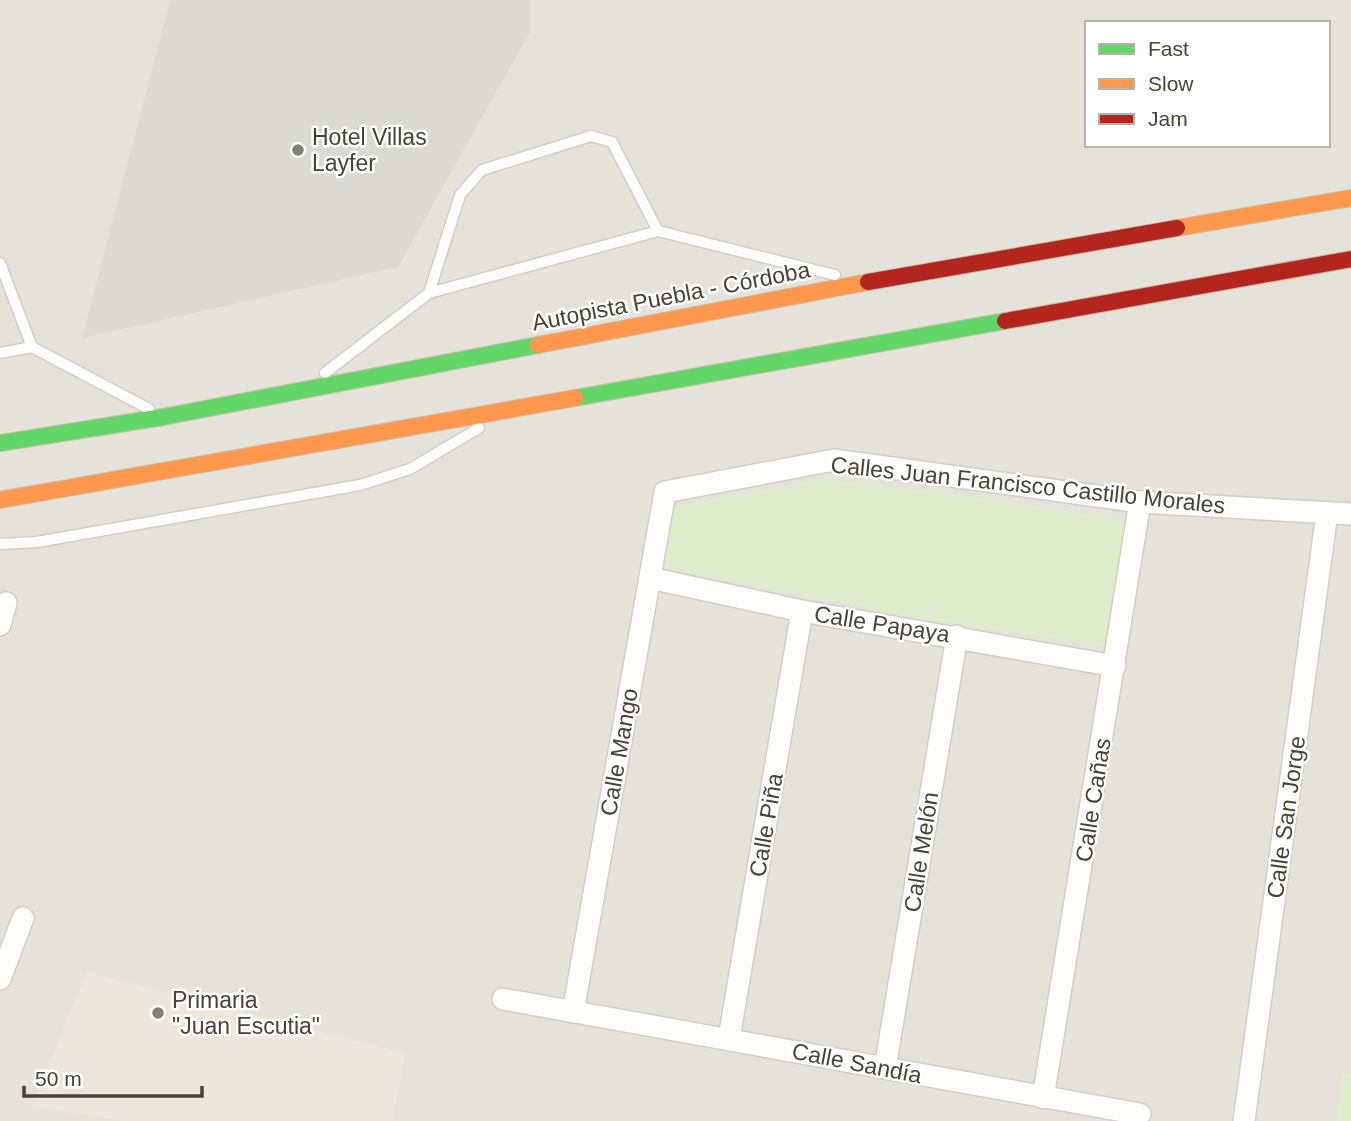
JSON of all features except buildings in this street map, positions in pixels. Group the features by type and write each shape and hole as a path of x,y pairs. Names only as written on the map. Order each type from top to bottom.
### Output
{"highway":[{"name":"Autopista Puebla - Córdoba","path":"0,443 163,417 865,282 1351,198"},
{"path":"0,500 1351,259"}],"street":[{"name":"Calles Juan Francisco Castillo Morales","path":"665,492 834,460 1140,502 1351,514"},
{"name":"Calle Mango","path":"573,1012 665,492"},
{"name":"Calle Cañas","path":"1043,1098 1140,502"},
{"name":"Calle San Jorge","path":"1244,1121 1327,513"},
{"name":"Calle Papaya","path":"650,578 802,611 957,636 1115,666"},
{"path":"0,625 6,603"},
{"name":"Calle Piña","path":"729,1038 802,611"},
{"name":"Calle Melón","path":"885,1068 957,636"},
{"path":"0,979 23,918"},
{"name":"Calle Sandía","path":"503,999 1140,1114"}],"lane":[{"path":"429,293 460,195 482,170 591,136 612,142 658,232"},
{"path":"303,390 429,293 658,232 865,282"},
{"path":"0,263 32,347"},
{"path":"0,353 32,347 163,417"},
{"path":"0,544 37,542 360,485 410,469 512,409"}],"shaded area":[{"path":"0,0 1351,0 1351,1121 0,1121"},
{"name":"Primaria \"Juan Escutia\"","path":"87,972 405,1053 393,1121 124,1121 31,1107"}],"green space":[{"path":"821,479 947,493 1126,520 1109,647 930,620 664,569 674,506"},
{"path":"1342,1073 1351,1075 1351,1121 1337,1121"}],"traffic: fast":[{"path":"575,398 1005,321"},
{"path":"0,443 163,417 538,345"}],"traffic: slow":[{"path":"1177,228 1351,198"},
{"path":"538,345 868,282"},
{"path":"0,500 575,398"}],"traffic: jam":[{"path":"868,282 1177,228"},
{"path":"1005,321 1351,259"}],"place":[{"name":"Hotel Villas Layfer","path":"298,150"},
{"name":"Primaria \"Juan Escutia\"","path":"158,1013"}]}
